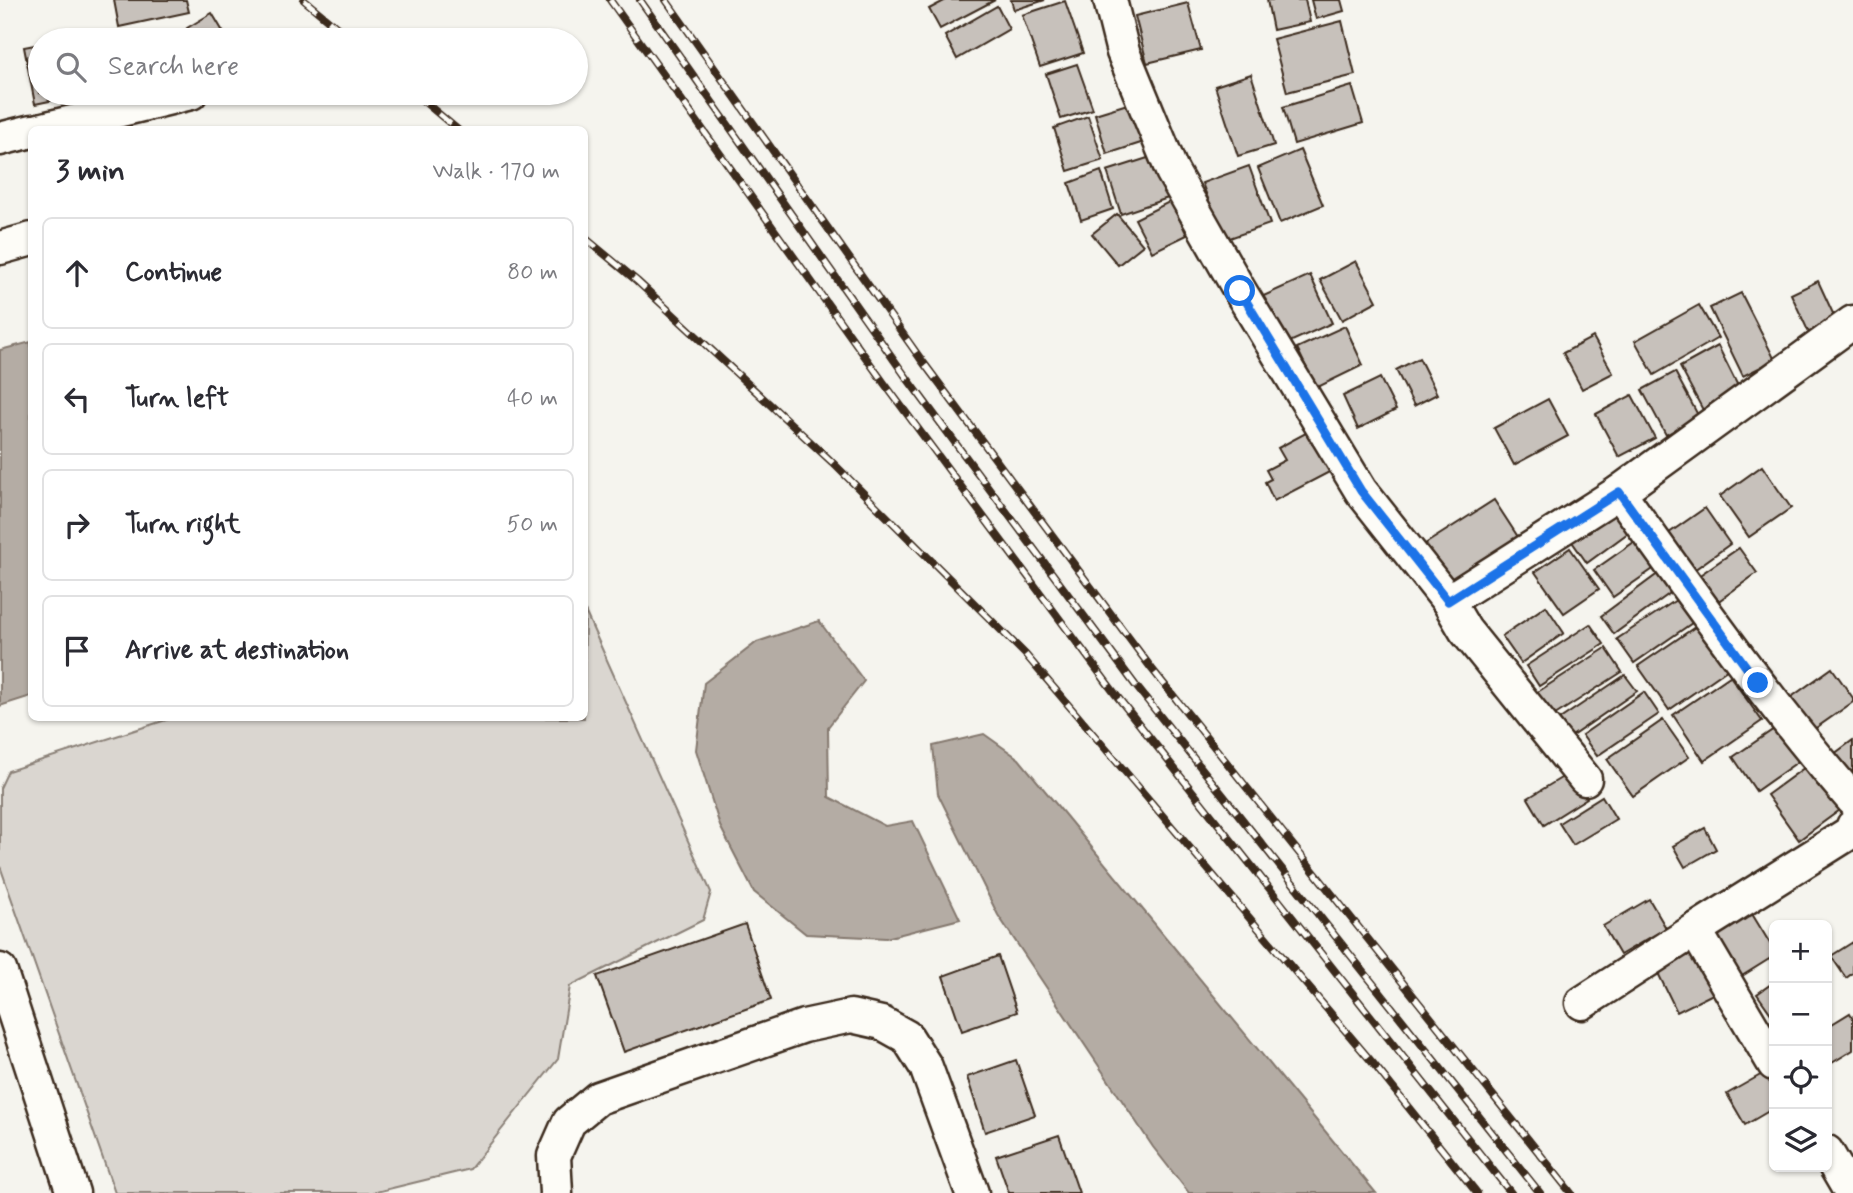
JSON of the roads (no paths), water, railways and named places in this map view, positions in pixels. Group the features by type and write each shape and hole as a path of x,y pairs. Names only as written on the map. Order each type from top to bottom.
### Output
{"street":[{"path":"1110,0 1123,52 1172,171 1219,255 1361,491 1448,601 1465,630 1586,779"},
{"path":"55,126 142,105"},
{"path":"0,139 28,132"},
{"path":"0,248 28,240"},
{"path":"1448,601 1619,492 1853,322"},
{"path":"1619,492 1758,683 1808,748 1853,800"},
{"path":"1582,1003 1852,832"},
{"path":"1695,930 1769,1055"},
{"path":"0,970 73,1193"},
{"path":"556,1193 554,1156 569,1122 598,1098 804,1026 851,1016 882,1023 907,1037 926,1067 972,1193"},
{"path":"1832,1161 1851,1193"}],"railway":[{"path":"304,0 338,28"},
{"path":"610,0 884,383 1116,695 1511,1193"},
{"path":"640,0 904,374 1136,686 1540,1193"},
{"path":"666,0 920,358 1152,669 1571,1193"},
{"path":"428,105 453,126"},
{"path":"588,240 637,281 832,462 1025,654 1372,1062 1477,1193"}]}
